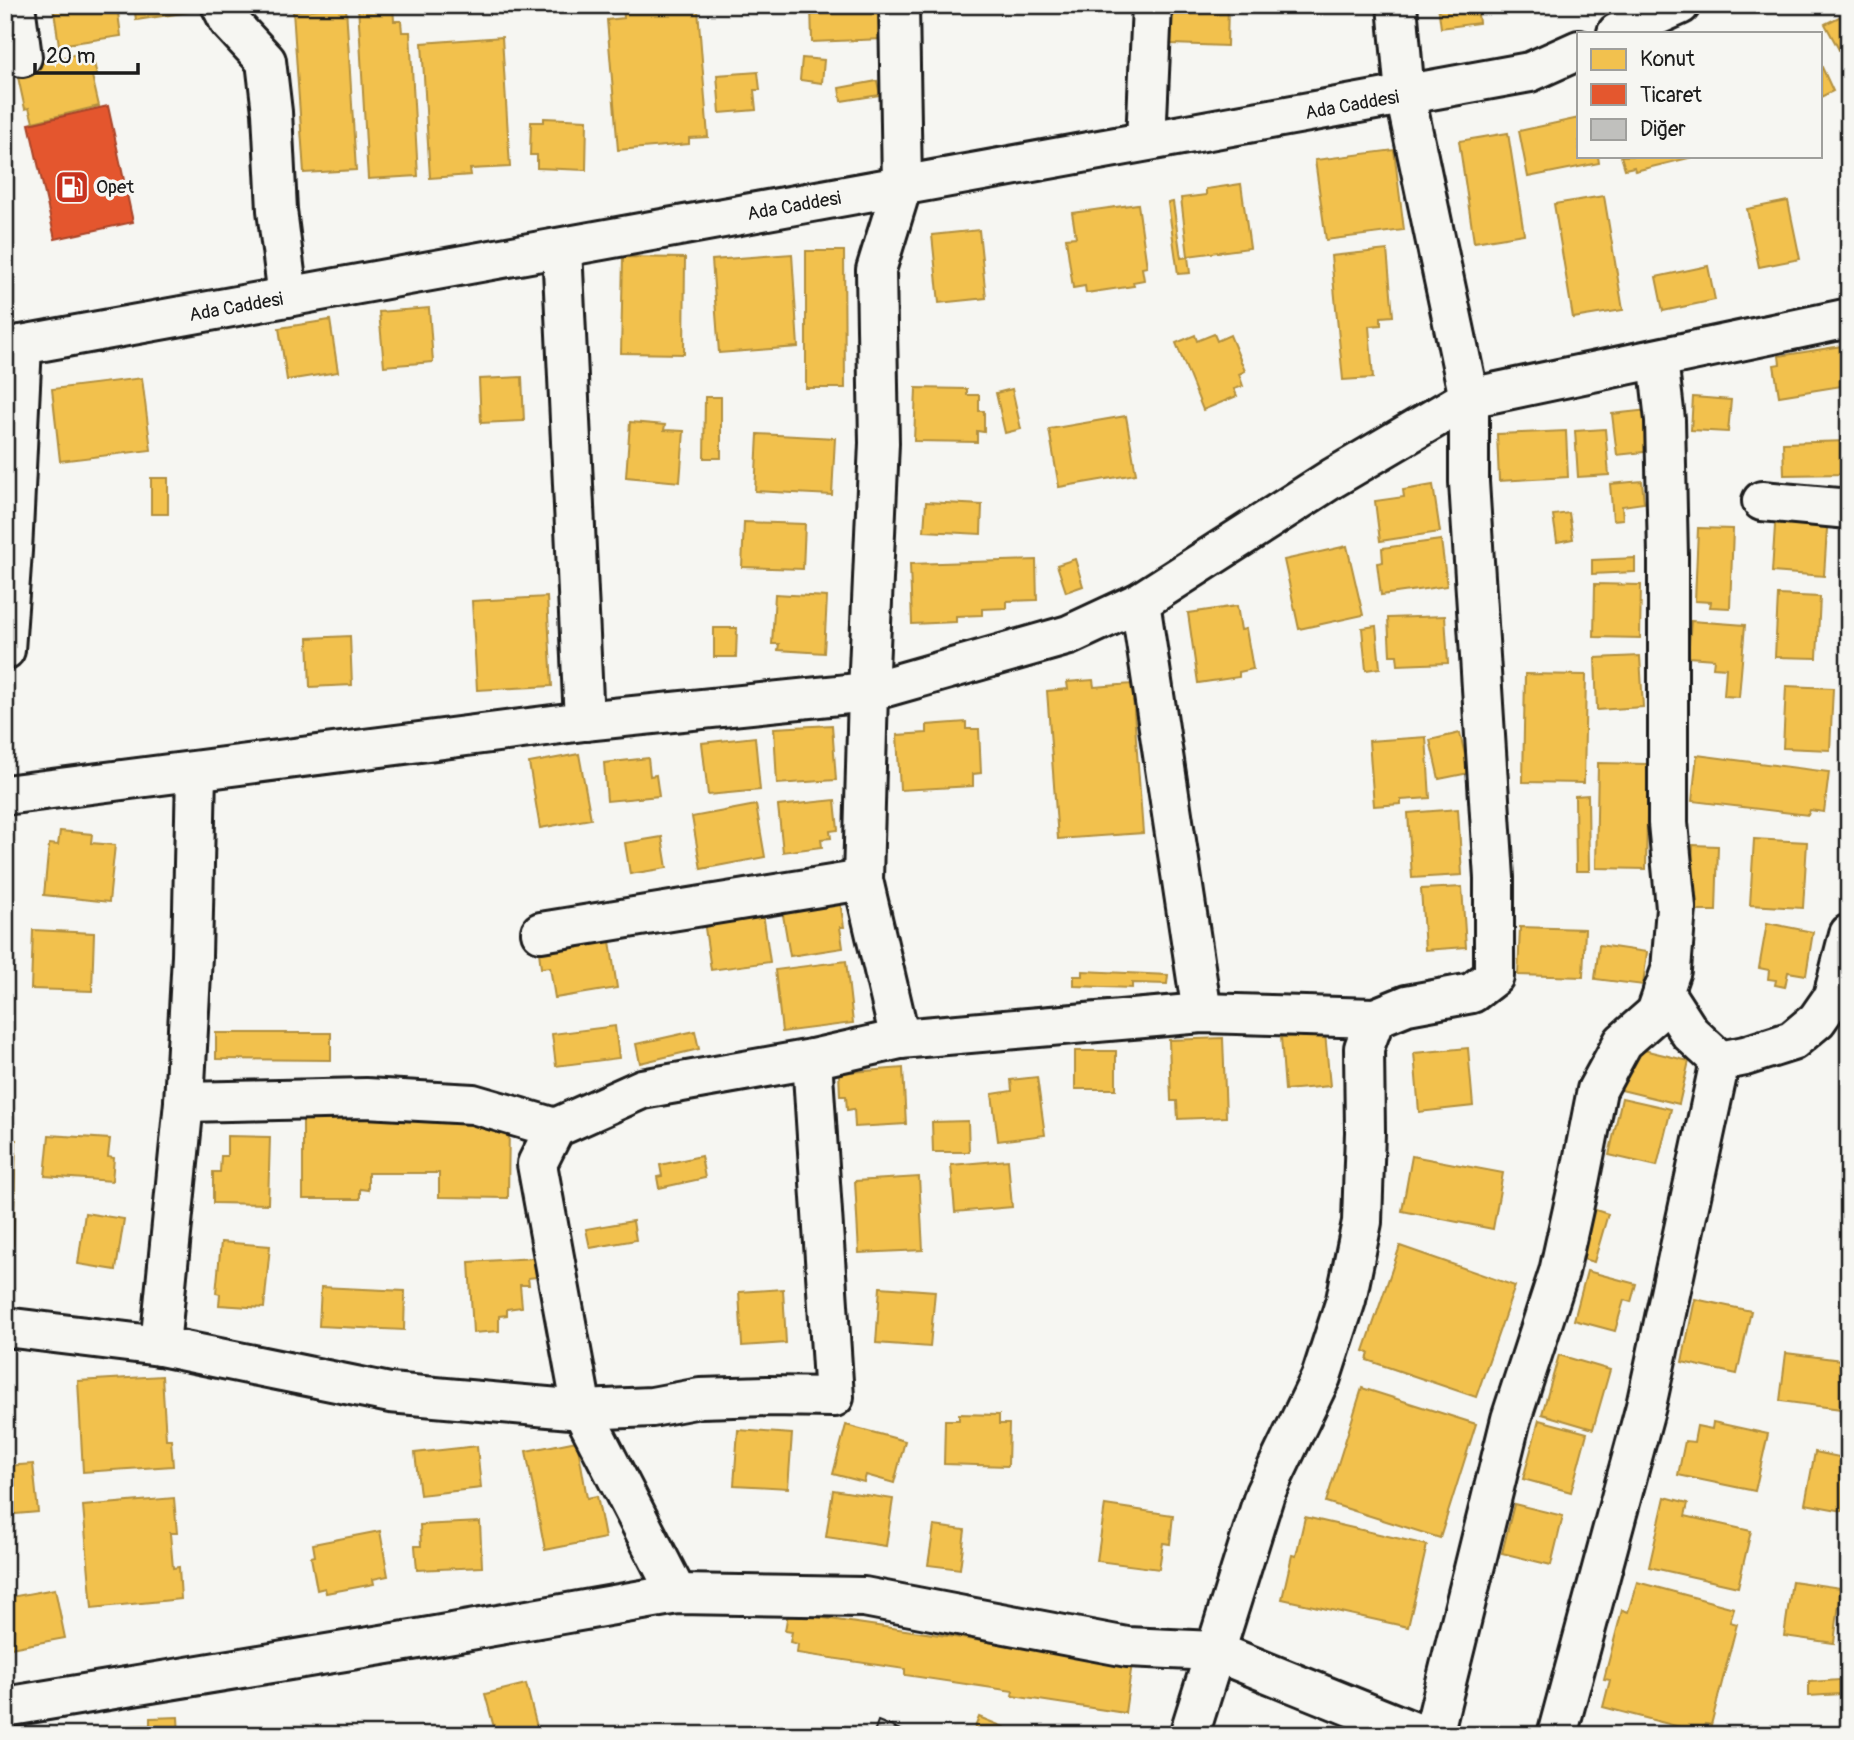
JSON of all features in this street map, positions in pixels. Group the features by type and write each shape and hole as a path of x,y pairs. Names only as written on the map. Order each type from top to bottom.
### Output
{"street":[{"path":"15,5 22,57"},
{"path":"221,5 229,21 266,61 272,112 276,210 288,297"},
{"path":"899,5 902,186 876,270 879,443 863,880 900,1039"},
{"path":"1146,141 1152,5"},
{"path":"677,1594 582,1410 537,1164 555,1128 642,1089 812,1059 900,1039 1202,1013 1375,1017 1407,1005 1472,993 1494,976 1494,878 1469,496 1469,398 1405,95 1397,5"},
{"path":"1619,32 1680,5"},
{"name":"Ada Caddesi","path":"14,347 1530,72 1577,51"},
{"path":"562,248 583,721"},
{"path":"5,795 583,721 868,692 1069,635 1140,601 1333,478 1469,398 1849,318"},
{"path":"5,650 12,551 14,347"},
{"path":"1433,1735 1511,1419 1559,1272 1597,1090 1623,1042 1656,1013 1671,970 1676,908 1668,823 1668,556 1665,420 1658,359"},
{"path":"1762,501 1849,509"},
{"path":"1140,601 1202,1013"},
{"path":"160,1346 184,1102 192,956 196,772"},
{"path":"541,932 863,880"},
{"path":"1720,1060 1745,1056 1792,1041 1817,1020 1833,997 1849,934"},
{"path":"1663,990 1690,1033 1720,1060"},
{"path":"1188,1735 1265,1493 1321,1377 1346,1300 1362,1222 1364,1048 1375,1017"},
{"path":"5,1327 160,1346 390,1393 582,1410 652,1407 700,1398 834,1397 812,1059"},
{"path":"1557,1735 1646,1406 1720,1060"},
{"path":"184,1102 366,1098 473,1104 555,1128"},
{"path":"5,1707 677,1594 864,1597 1127,1647 1214,1651 1422,1735"}],"building: Konut":[{"path":"53,5 117,5 121,36 59,45"},
{"path":"134,5 195,5 196,11 136,20"},
{"path":"358,5 393,5 394,21 401,21 402,32 410,32 418,176 368,179"},
{"path":"667,5 667,12 698,9 708,137 689,138 689,144 618,150 607,20 624,18 623,6"},
{"path":"811,5 881,5 883,39 812,42"},
{"path":"1172,5 1228,5 1227,46 1171,44"},
{"path":"1438,5 1477,5 1479,23 1441,28"},
{"path":"346,7 356,170 304,173 293,11"},
{"path":"1849,12 1849,68 1825,24"},
{"path":"502,37 510,167 470,169 471,175 430,178 422,43"},
{"path":"91,51 97,75 92,76 99,106 33,122 29,108 25,109 16,68"},
{"path":"802,58 824,60 822,83 800,80"},
{"path":"1822,67 1833,91 1822,96"},
{"path":"758,72 760,90 754,90 756,110 720,113 717,75"},
{"path":"877,81 880,95 841,101 839,88"},
{"path":"544,118 587,120 586,170 537,168 537,155 530,155 531,122 544,122"},
{"path":"1577,118 1577,158 1598,158 1599,163 1528,177 1519,131"},
{"path":"1508,133 1524,234 1474,242 1459,141"},
{"path":"1394,150 1404,230 1326,240 1315,160"},
{"path":"1622,158 1689,158 1635,171 1634,167 1625,169"},
{"path":"1241,184 1250,248 1188,256 1181,198 1206,195 1206,189"},
{"path":"1604,196 1623,310 1573,318 1554,204"},
{"path":"1788,201 1800,259 1759,267 1747,209"},
{"path":"1173,202 1181,258 1188,257 1190,273 1178,274 1168,203"},
{"path":"1138,204 1147,267 1142,268 1144,280 1133,282 1134,286 1086,293 1085,286 1073,288 1066,238 1076,237 1072,213"},
{"path":"979,230 986,298 939,303 932,235"},
{"path":"1387,250 1393,316 1381,317 1381,325 1369,326 1373,378 1343,380 1331,256"},
{"path":"806,251 844,251 845,388 806,388"},
{"path":"792,254 798,347 719,353 712,260"},
{"path":"623,257 685,258 684,354 621,353"},
{"path":"1708,266 1715,300 1663,311 1656,277"},
{"path":"429,308 433,362 384,366 379,312"},
{"path":"330,320 338,372 287,380 279,328"},
{"path":"1214,334 1217,341 1230,335 1245,371 1239,374 1243,386 1234,389 1237,396 1203,410 1176,343 1195,335 1197,341"},
{"path":"1842,346 1848,385 1779,396 1774,365 1780,364 1779,356"},
{"path":"522,377 524,421 481,423 479,379"},
{"path":"142,378 151,450 60,461 52,389"},
{"path":"916,388 967,389 967,395 979,395 979,411 984,411 984,432 977,431 977,442 914,441"},
{"path":"1012,389 1021,429 1005,433 996,393"},
{"path":"705,397 721,397 721,458 704,458"},
{"path":"1693,397 1731,400 1728,432 1691,430"},
{"path":"1648,410 1653,451 1617,455 1612,414"},
{"path":"1126,416 1136,474 1059,487 1049,429"},
{"path":"630,422 665,425 664,430 684,431 680,482 626,477"},
{"path":"1605,429 1609,475 1578,477 1575,431"},
{"path":"1566,431 1568,477 1499,481 1497,434"},
{"path":"758,434 835,438 832,495 755,491"},
{"path":"1847,441 1848,474 1784,475 1783,443"},
{"path":"151,478 168,478 168,514 151,514"},
{"path":"1642,481 1644,503 1622,506 1623,519 1613,520 1610,484"},
{"path":"1433,485 1440,532 1380,541 1375,501 1404,497 1403,490"},
{"path":"926,502 982,505 981,534 924,531"},
{"path":"1776,510 1828,513 1824,576 1772,572"},
{"path":"1569,513 1573,539 1557,542 1553,515"},
{"path":"744,522 805,524 803,569 742,567"},
{"path":"1698,528 1733,529 1730,608 1710,607 1711,602 1695,601"},
{"path":"1441,540 1447,586 1381,595 1377,563 1383,562 1382,548"},
{"path":"1347,546 1363,615 1299,629 1284,560"},
{"path":"1635,558 1635,572 1592,574 1592,560"},
{"path":"1075,559 1083,586 1066,592 1057,565"},
{"path":"1036,560 1037,600 1007,601 1007,608 982,609 982,615 956,616 956,622 912,624 910,564"},
{"path":"1595,584 1641,585 1640,638 1594,637"},
{"path":"775,594 827,597 824,653 778,650 779,644 772,644"},
{"path":"1778,595 1820,597 1817,658 1775,657"},
{"path":"547,597 552,686 477,690 472,601"},
{"path":"1237,606 1241,630 1246,629 1253,669 1239,672 1239,677 1198,683 1188,613"},
{"path":"1445,616 1448,663 1398,665 1397,655 1390,655 1388,618"},
{"path":"1691,621 1745,625 1739,697 1724,696 1726,668 1713,667 1714,659 1688,657"},
{"path":"1376,626 1380,668 1366,670 1362,628"},
{"path":"714,628 737,628 736,657 714,657"},
{"path":"350,636 352,685 310,687 308,638"},
{"path":"1640,656 1643,707 1597,710 1595,658"},
{"path":"1525,674 1586,675 1584,783 1523,782"},
{"path":"1093,680 1094,687 1132,684 1143,833 1058,839 1047,691 1068,689 1067,682"},
{"path":"1786,686 1833,688 1830,750 1783,748"},
{"path":"966,722 966,729 979,729 981,773 973,774 973,786 900,790 897,735 927,733 927,725"},
{"path":"832,725 836,780 777,784 774,728"},
{"path":"1460,733 1469,773 1439,779 1430,740"},
{"path":"755,737 760,790 708,795 702,743"},
{"path":"1426,737 1430,798 1401,800 1401,804 1374,806 1369,741"},
{"path":"579,754 591,819 540,828 529,763"},
{"path":"1697,755 1829,772 1824,812 1810,810 1808,815 1692,801"},
{"path":"648,758 650,776 656,775 659,796 607,801 604,763"},
{"path":"1598,763 1648,764 1646,869 1596,868"},
{"path":"1588,795 1589,871 1576,871 1575,796"},
{"path":"835,800 838,830 830,831 831,838 821,839 822,847 783,852 778,806"},
{"path":"756,805 765,857 701,869 692,817"},
{"path":"1458,809 1462,875 1412,878 1408,813"},
{"path":"60,831 92,834 91,843 115,845 109,902 44,895 49,844 58,845"},
{"path":"662,837 667,868 630,874 625,843"},
{"path":"1754,839 1807,842 1803,908 1750,905"},
{"path":"1693,845 1718,846 1716,911 1691,911"},
{"path":"1462,887 1466,947 1425,950 1421,889"},
{"path":"840,901 844,927 840,927 843,948 790,956 782,909"},
{"path":"763,913 770,962 711,970 704,921"},
{"path":"1767,923 1813,932 1806,975 1788,972 1785,987 1775,985 1776,980 1768,979 1769,970 1759,968"},
{"path":"1520,927 1585,929 1583,977 1518,975"},
{"path":"33,930 94,933 92,991 31,989"},
{"path":"610,941 617,988 555,998 550,967 541,968 539,952"},
{"path":"1599,945 1647,952 1643,985 1595,979"},
{"path":"846,961 853,1023 782,1032 775,970"},
{"path":"1083,971 1168,975 1167,984 1132,983 1132,988 1074,986 1074,976 1083,976"},
{"path":"615,1026 619,1058 556,1066 552,1034"},
{"path":"695,1031 699,1049 640,1063 636,1044"},
{"path":"216,1033 331,1033 331,1060 216,1059"},
{"path":"1325,1033 1330,1086 1285,1090 1281,1037"},
{"path":"1223,1038 1226,1117 1178,1119 1177,1101 1171,1101 1169,1040"},
{"path":"1627,1046 1689,1061 1679,1104 1617,1089"},
{"path":"1468,1048 1473,1106 1419,1112 1414,1053"},
{"path":"1075,1051 1116,1051 1116,1089 1075,1089"},
{"path":"903,1068 906,1124 855,1127 854,1109 847,1110 846,1096 840,1096 839,1073"},
{"path":"1037,1077 1045,1135 998,1141 992,1094 1012,1091 1011,1080"},
{"path":"1622,1098 1671,1109 1657,1166 1609,1155"},
{"path":"303,1117 488,1118 509,1124 508,1198 439,1197 439,1173 368,1173 368,1190 360,1189 360,1199 303,1199"},
{"path":"968,1121 969,1152 933,1152 932,1122"},
{"path":"49,1135 110,1139 108,1157 114,1158 112,1181 45,1176"},
{"path":"227,1136 270,1137 268,1204 213,1203 213,1172 220,1172 221,1156 227,1156"},
{"path":"5,1140 16,1140 13,1245 5,1244"},
{"path":"701,1156 705,1178 659,1188 657,1177 662,1176 660,1165"},
{"path":"1412,1156 1503,1173 1493,1229 1402,1211"},
{"path":"1008,1160 1012,1207 955,1212 951,1165"},
{"path":"919,1177 923,1250 859,1253 855,1181"},
{"path":"1589,1208 1608,1214 1594,1262 1575,1257"},
{"path":"85,1213 124,1219 116,1270 78,1264"},
{"path":"633,1221 636,1240 590,1248 586,1229"},
{"path":"221,1242 270,1246 264,1308 219,1305 220,1294 216,1293"},
{"path":"1400,1246 1515,1286 1476,1397 1367,1360 1369,1353 1364,1351"},
{"path":"535,1258 536,1277 528,1278 529,1285 520,1285 522,1307 507,1309 507,1315 499,1316 499,1331 473,1333 469,1262"},
{"path":"1587,1271 1636,1284 1631,1302 1624,1300 1615,1331 1574,1320"},
{"path":"321,1287 405,1291 404,1330 319,1326"},
{"path":"880,1287 935,1291 930,1347 876,1343"},
{"path":"783,1289 786,1343 742,1346 739,1292"},
{"path":"1695,1299 1751,1311 1737,1374 1682,1362"},
{"path":"1786,1353 1849,1361 1849,1410 1780,1401"},
{"path":"1559,1355 1610,1370 1593,1429 1542,1414"},
{"path":"162,1376 166,1439 171,1439 173,1466 83,1472 78,1381"},
{"path":"1362,1388 1476,1424 1440,1538 1326,1502"},
{"path":"959,1414 999,1415 999,1424 1009,1424 1008,1466 944,1464 945,1420 959,1420"},
{"path":"1539,1420 1587,1433 1571,1492 1523,1479"},
{"path":"1713,1422 1768,1434 1755,1491 1678,1475 1685,1441 1694,1442 1697,1426 1712,1429"},
{"path":"846,1425 905,1441 894,1483 866,1475 864,1482 833,1474"},
{"path":"738,1430 792,1434 788,1488 734,1485"},
{"path":"577,1441 587,1498 597,1496 605,1538 545,1550 526,1451"},
{"path":"477,1446 481,1488 420,1495 415,1453"},
{"path":"1815,1452 1849,1459 1849,1512 1805,1504"},
{"path":"33,1464 38,1512 5,1515 5,1466"},
{"path":"833,1490 893,1499 886,1546 826,1537"},
{"path":"1665,1497 1688,1503 1685,1516 1751,1531 1738,1587 1649,1567"},
{"path":"174,1498 177,1533 170,1533 173,1568 179,1567 181,1599 92,1608 83,1506"},
{"path":"1514,1504 1563,1516 1551,1565 1502,1553"},
{"path":"1105,1505 1173,1515 1170,1544 1163,1543 1159,1569 1097,1561"},
{"path":"1305,1517 1427,1545 1408,1627 1282,1599 1292,1555 1296,1556"},
{"path":"480,1522 482,1567 417,1570 415,1546 421,1546 420,1525"},
{"path":"934,1526 965,1530 960,1569 928,1565"},
{"path":"380,1531 388,1576 373,1579 374,1584 326,1593 325,1588 317,1590 311,1557 315,1556 313,1544"},
{"path":"1792,1581 1841,1588 1834,1643 1784,1636"},
{"path":"1637,1582 1734,1608 1730,1622 1737,1624 1711,1725 1705,1724 1703,1733 1603,1707 1610,1680 1604,1679 1622,1610 1628,1612"},
{"path":"55,1589 65,1638 5,1649 5,1598"},
{"path":"788,1613 1132,1663 1125,1713 1012,1696 1013,1691 905,1675 905,1669 797,1653 798,1644 790,1642 792,1632 785,1631"},
{"path":"1840,1680 1841,1694 1809,1696 1809,1682"},
{"path":"526,1684 539,1735 496,1735 485,1694"},
{"path":"178,1717 179,1735 101,1735 101,1727 150,1725 150,1718"},
{"path":"979,1717 1023,1735 972,1735"},
{"path":"1821,1727 1823,1735 1798,1735"}],"building: Ticaret":[{"path":"108,106 133,222 55,239 29,124"}],"building: Diğer":[{"path":"878,1721 913,1735 873,1735"}],"place":[{"name":"Opet","path":"72,187"}]}
